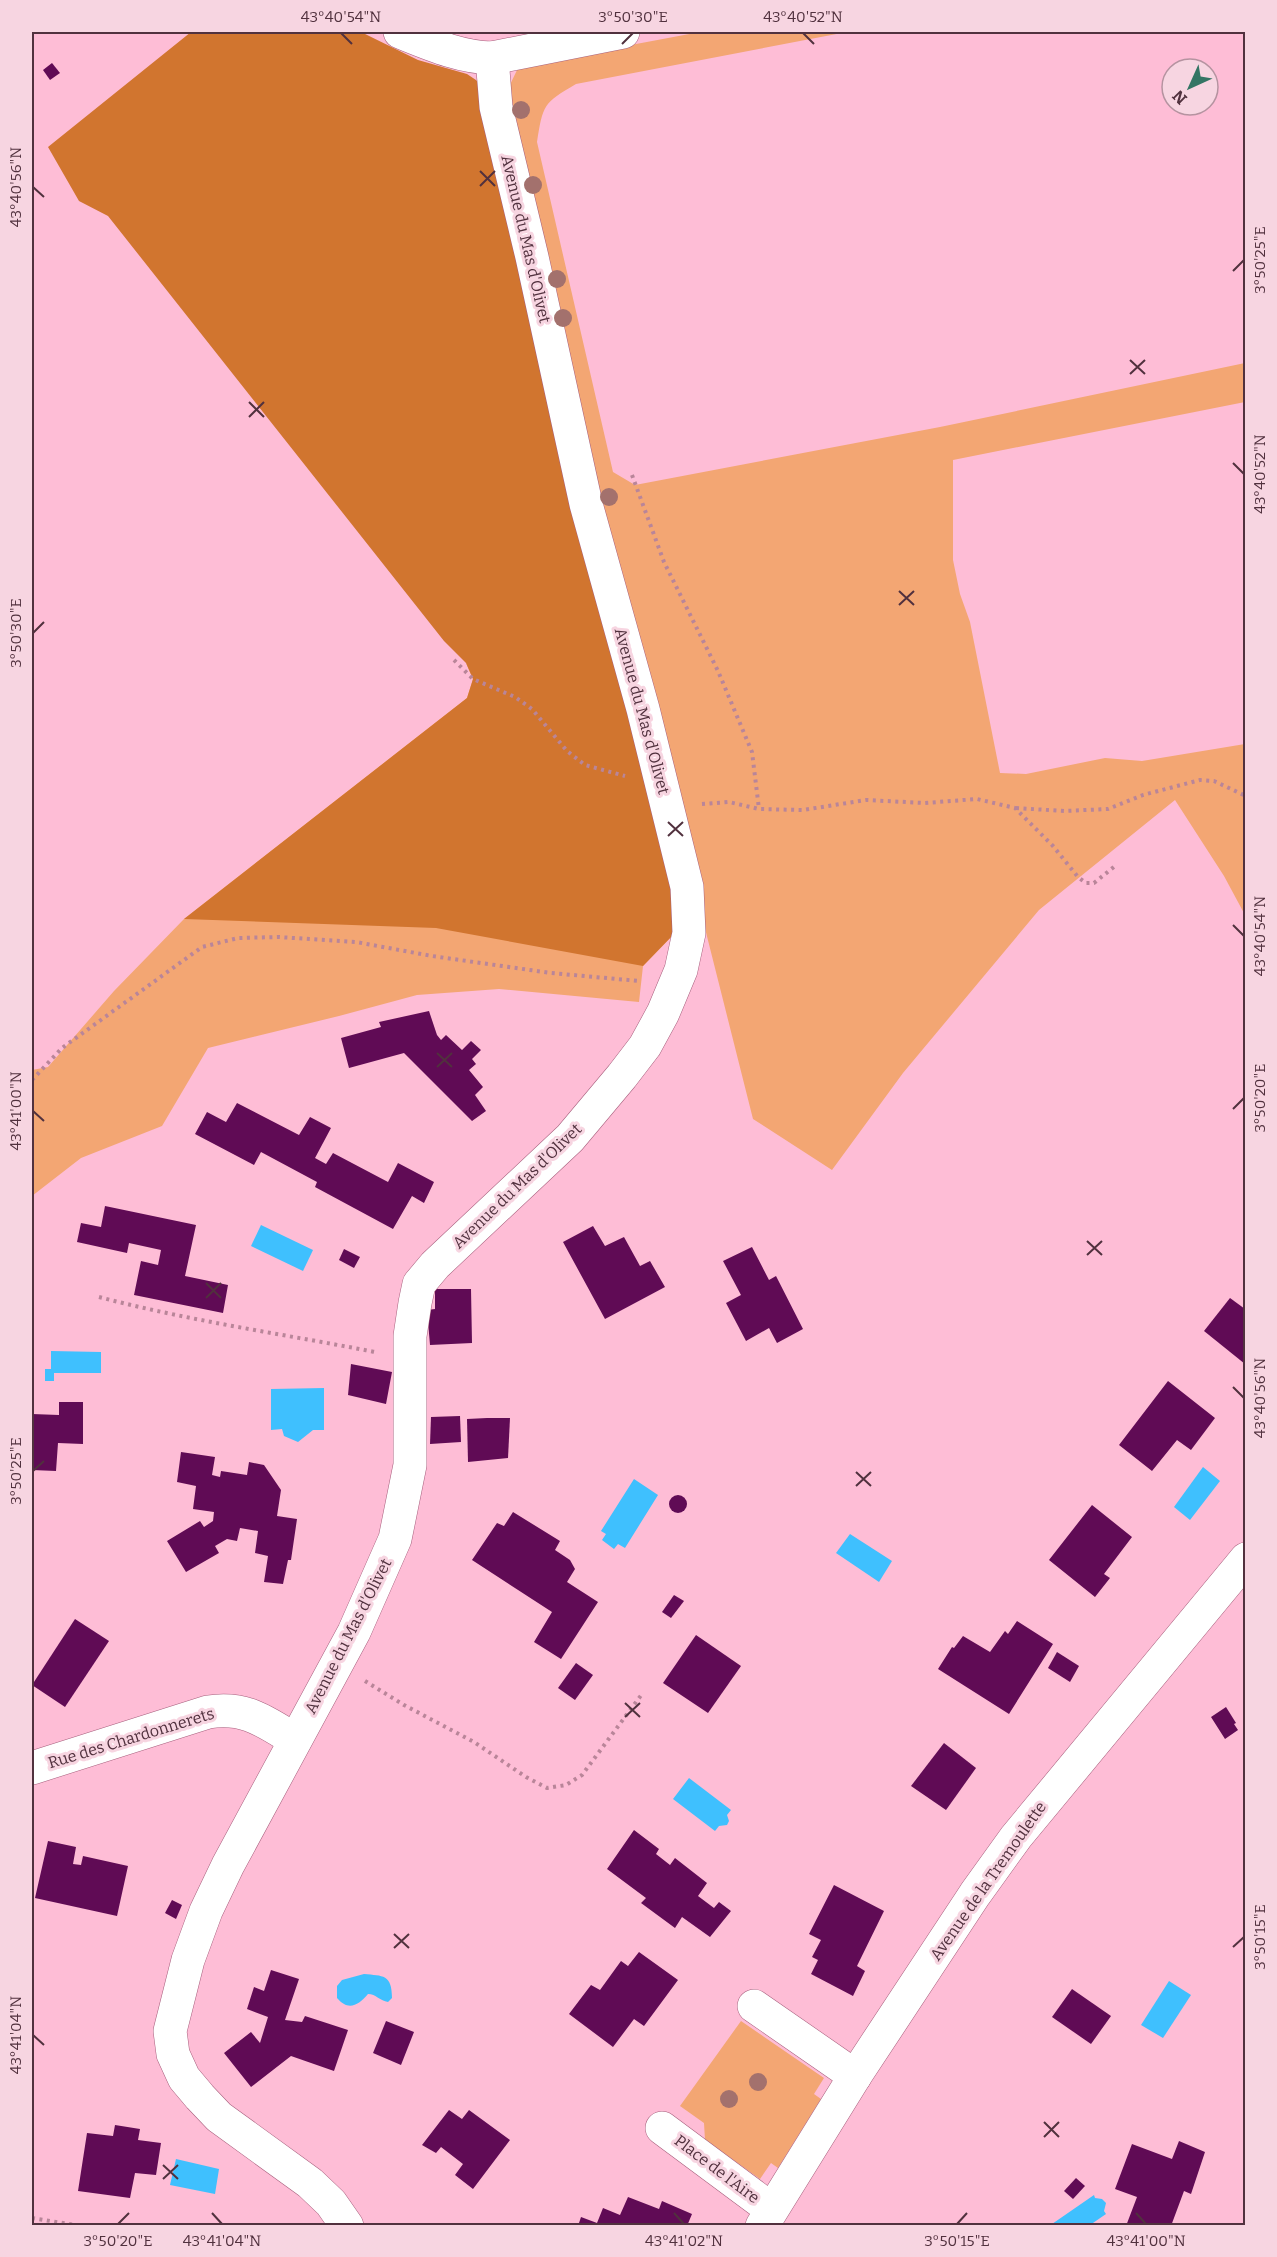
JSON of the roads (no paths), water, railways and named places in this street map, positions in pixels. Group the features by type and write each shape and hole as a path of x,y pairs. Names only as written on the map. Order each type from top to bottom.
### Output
{"street":[{"path":"400,32 448,51 477,58 492,58 623,32"},
{"name":"Avenue du Mas d'Olivet","path":"347,2226 331,2203 310,2183 219,2117 184,2078 173,2054 171,2031 188,1960 206,1911 354,1632 395,1539 410,1465 410,1336 419,1284 435,1265 570,1138 645,1046 676,985 688,933 687,887 671,816 586,504 532,257 496,107 492,58"},
{"name":"Avenue de la Tremoulette","path":"767,2217 855,2076 975,1894 1016,1837 1245,1559"},
{"name":"Rue des Chardonnerets","path":"32,1768 208,1712 224,1710 235,1710 258,1718 295,1740"},
{"path":"754,2006 855,2076"},
{"name":"Place de l'Aire","path":"663,2128 767,2217"}],"water":[{"path":"261,1225 313,1250 303,1271 251,1246"},
{"path":"51,1351 101,1352 101,1373 54,1373 54,1381 45,1381 45,1369 51,1369"},
{"path":"324,1388 324,1430 313,1430 298,1442 284,1436 282,1429 271,1430 271,1389"},
{"path":"1203,1467 1220,1481 1190,1520 1174,1507"},
{"path":"634,1479 658,1495 625,1548 618,1544 614,1549 602,1540 606,1534 601,1531"},
{"path":"850,1534 892,1561 879,1582 836,1553"},
{"path":"689,1778 731,1810 727,1815 729,1821 727,1825 719,1826 715,1831 673,1799"},
{"path":"364,1974 381,1976 388,1980 392,1998 388,2002 368,1994 357,2004 349,2006 337,1998 337,1986 342,1980"},
{"path":"1169,1981 1191,1995 1163,2038 1141,2025"},
{"path":"176,2159 219,2169 215,2194 170,2185"},
{"path":"1094,2195 1095,2198 1102,2199 1106,2203 1104,2211 1106,2214 1090,2225 1052,2224"}]}
